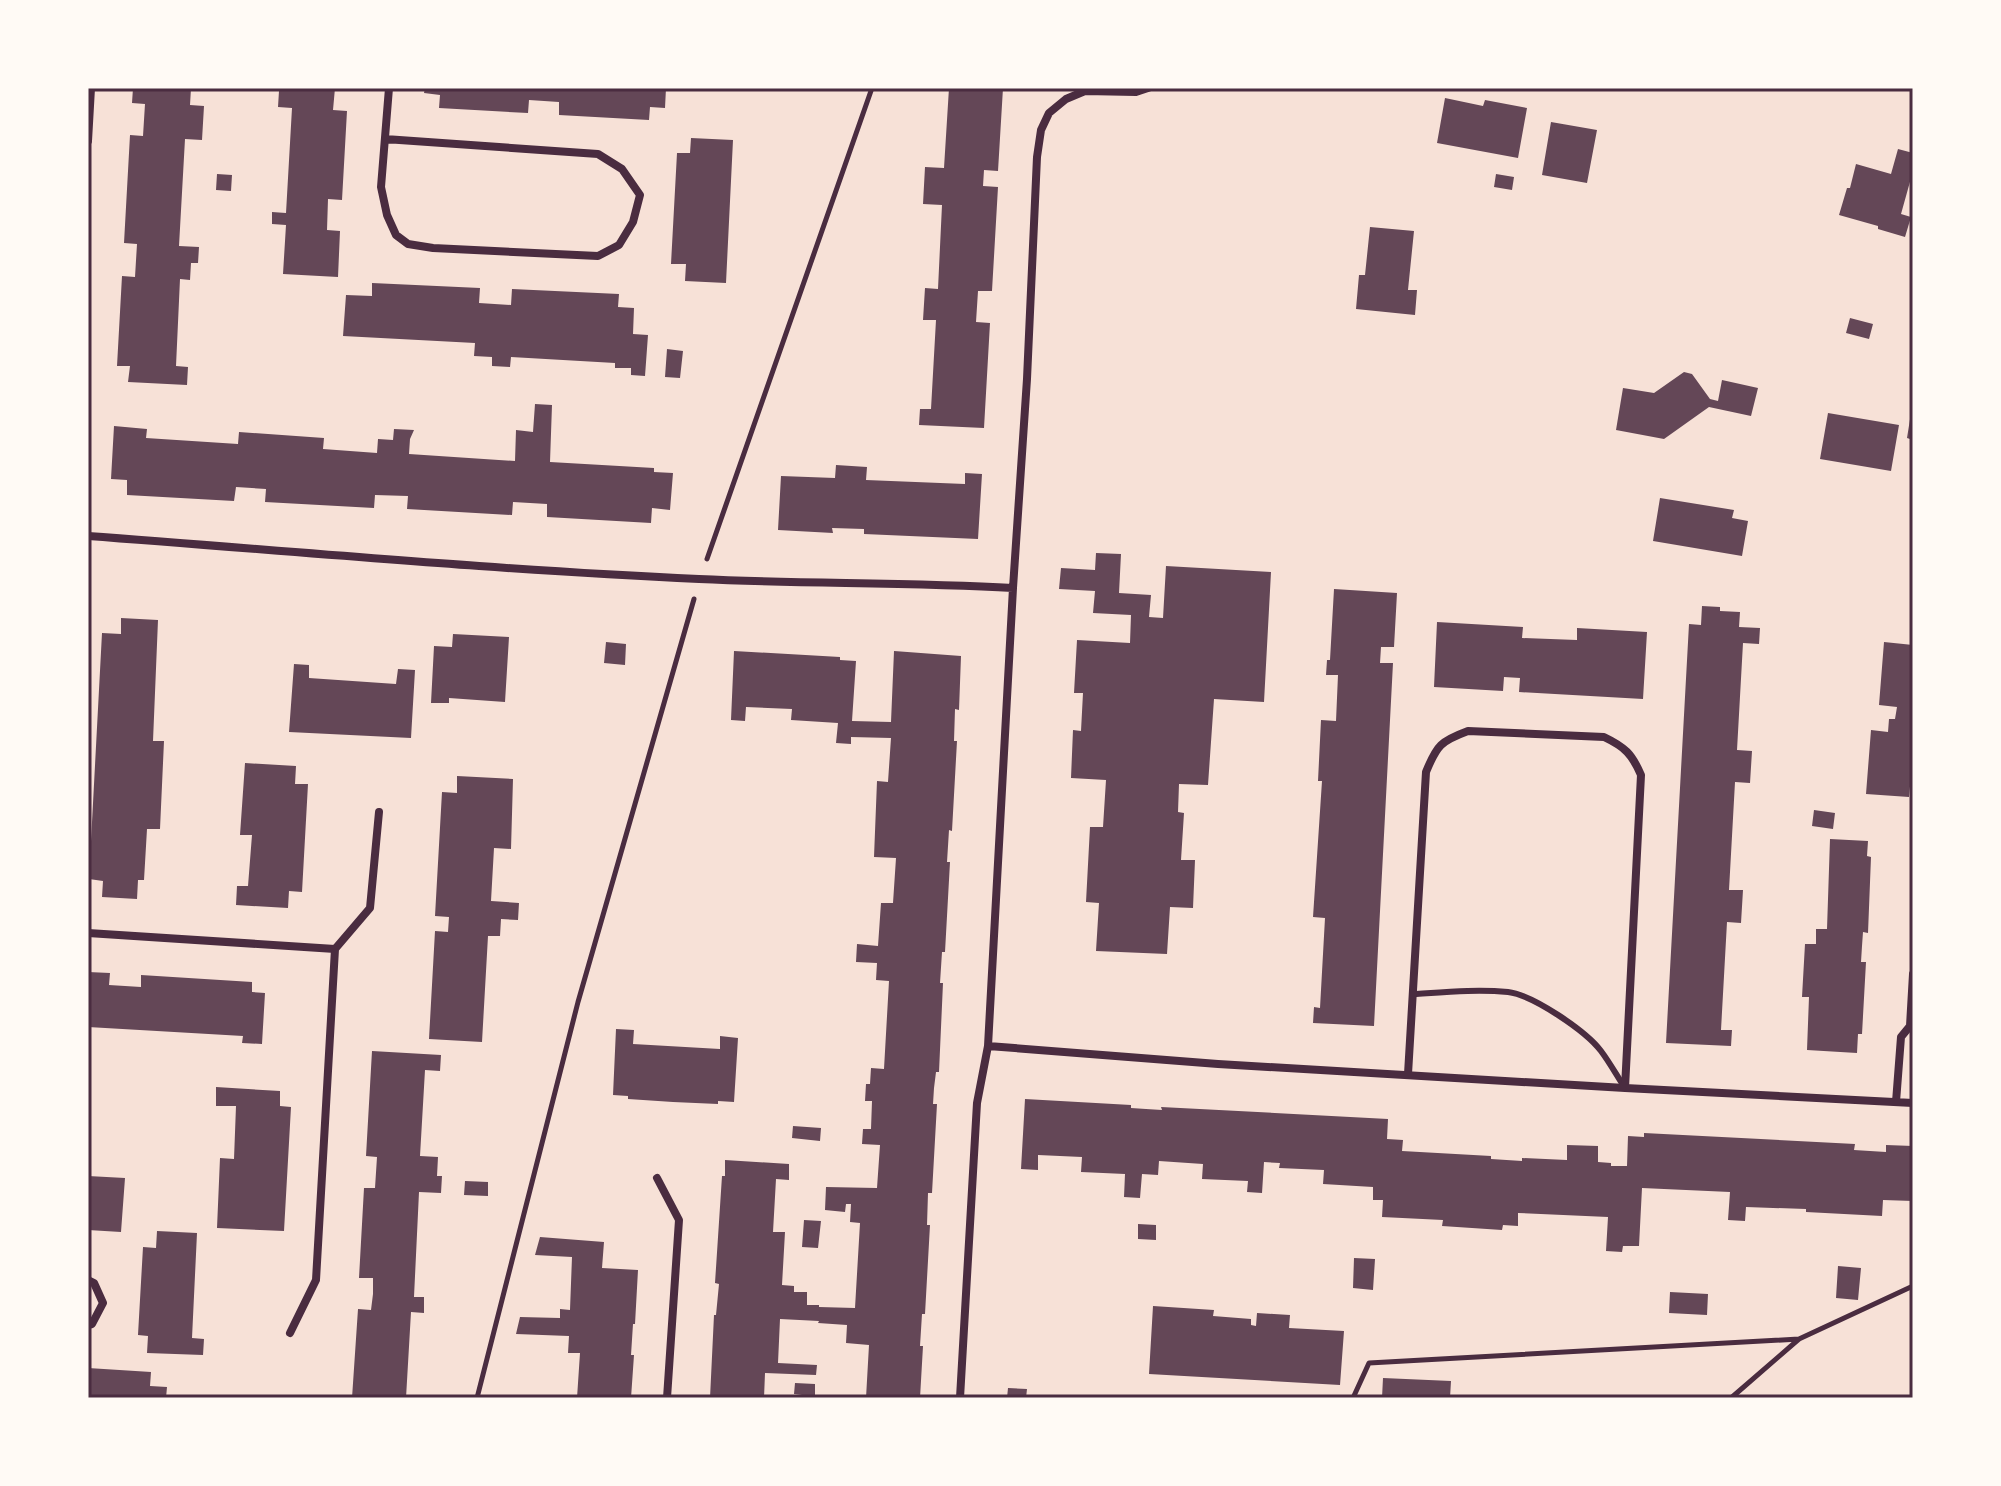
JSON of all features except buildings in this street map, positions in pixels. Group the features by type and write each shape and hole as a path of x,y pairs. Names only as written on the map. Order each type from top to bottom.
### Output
{"street":[{"path":"88,141 91,88"},
{"path":"385,139 598,154 622,169 640,195 633,222 619,245 598,256 433,248 408,244 396,235 387,215 381,187 389,88"},
{"path":"960,1398 977,1103 988,1046 1037,157 1041,130 1049,113 1066,99 1085,91 1136,92 1148,88"},
{"path":"88,536 700,579 1013,588"},
{"path":"1408,1074 1426,772 1434,753 1447,739 1468,731 1604,737 1619,744 1633,757 1641,775 1625,1088"},
{"path":"290,1333 316,1280 335,949 370,908 379,812"},
{"path":"88,933 335,949"},
{"path":"1896,1102 1901,1037 1912,1025 1913,974"},
{"path":"988,1046 1218,1064 1913,1103"},
{"path":"657,1178 679,1220 667,1398"},
{"path":"88,1280 94,1283 103,1303 92,1324 88,1325"}],"lane":[{"path":"1414,994 1510,992 1529,998 1571,1025 1600,1049 1625,1088"}],"path":[{"path":"477,1398 578,1002 700,579 872,88"},
{"path":"1731,1398 1799,1339 1913,1286"},
{"path":"1353,1398 1369,1363 1799,1339"}]}
